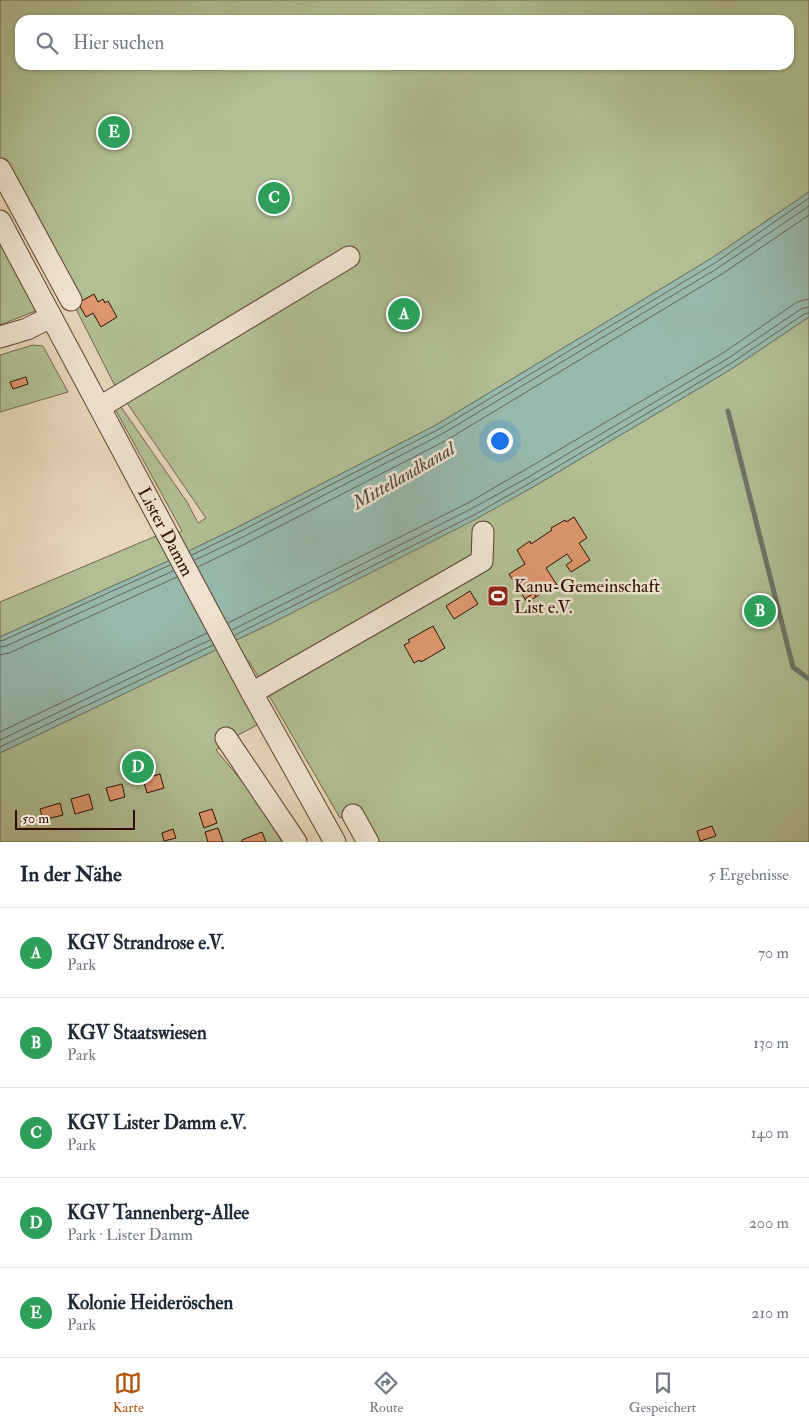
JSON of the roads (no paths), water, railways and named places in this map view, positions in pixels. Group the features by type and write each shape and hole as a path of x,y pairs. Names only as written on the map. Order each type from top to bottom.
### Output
{"street":[{"path":"1,174 71,300"},
{"name":"Lister Damm","path":"0,221 252,693 335,842"},
{"path":"100,407 350,258"},
{"path":"0,338 27,329 51,317"},
{"path":"252,693 482,562 483,532"},
{"path":"226,738 296,842"},
{"path":"353,815 368,842"}],"water":[{"name":"Mittellandkanal","path":"809,192 809,317 733,368 476,519 272,623 0,753 0,637 166,562 236,528 436,425 712,258"}],"waterway":[{"path":"728,411 793,667 809,679"}],"place":[{"name":"Kolonie Heideröschen","path":"114,132"},
{"name":"KGV Lister Damm e.V.","path":"274,198"},
{"name":"KGV Strandrose e.V.","path":"404,314"},
{"name":"Kanu-Gemeinschaft List e.V.","path":"498,596"},
{"name":"KGV Staatswiesen","path":"760,611"},
{"name":"KGV Tannenberg-Allee","path":"138,767"}]}
